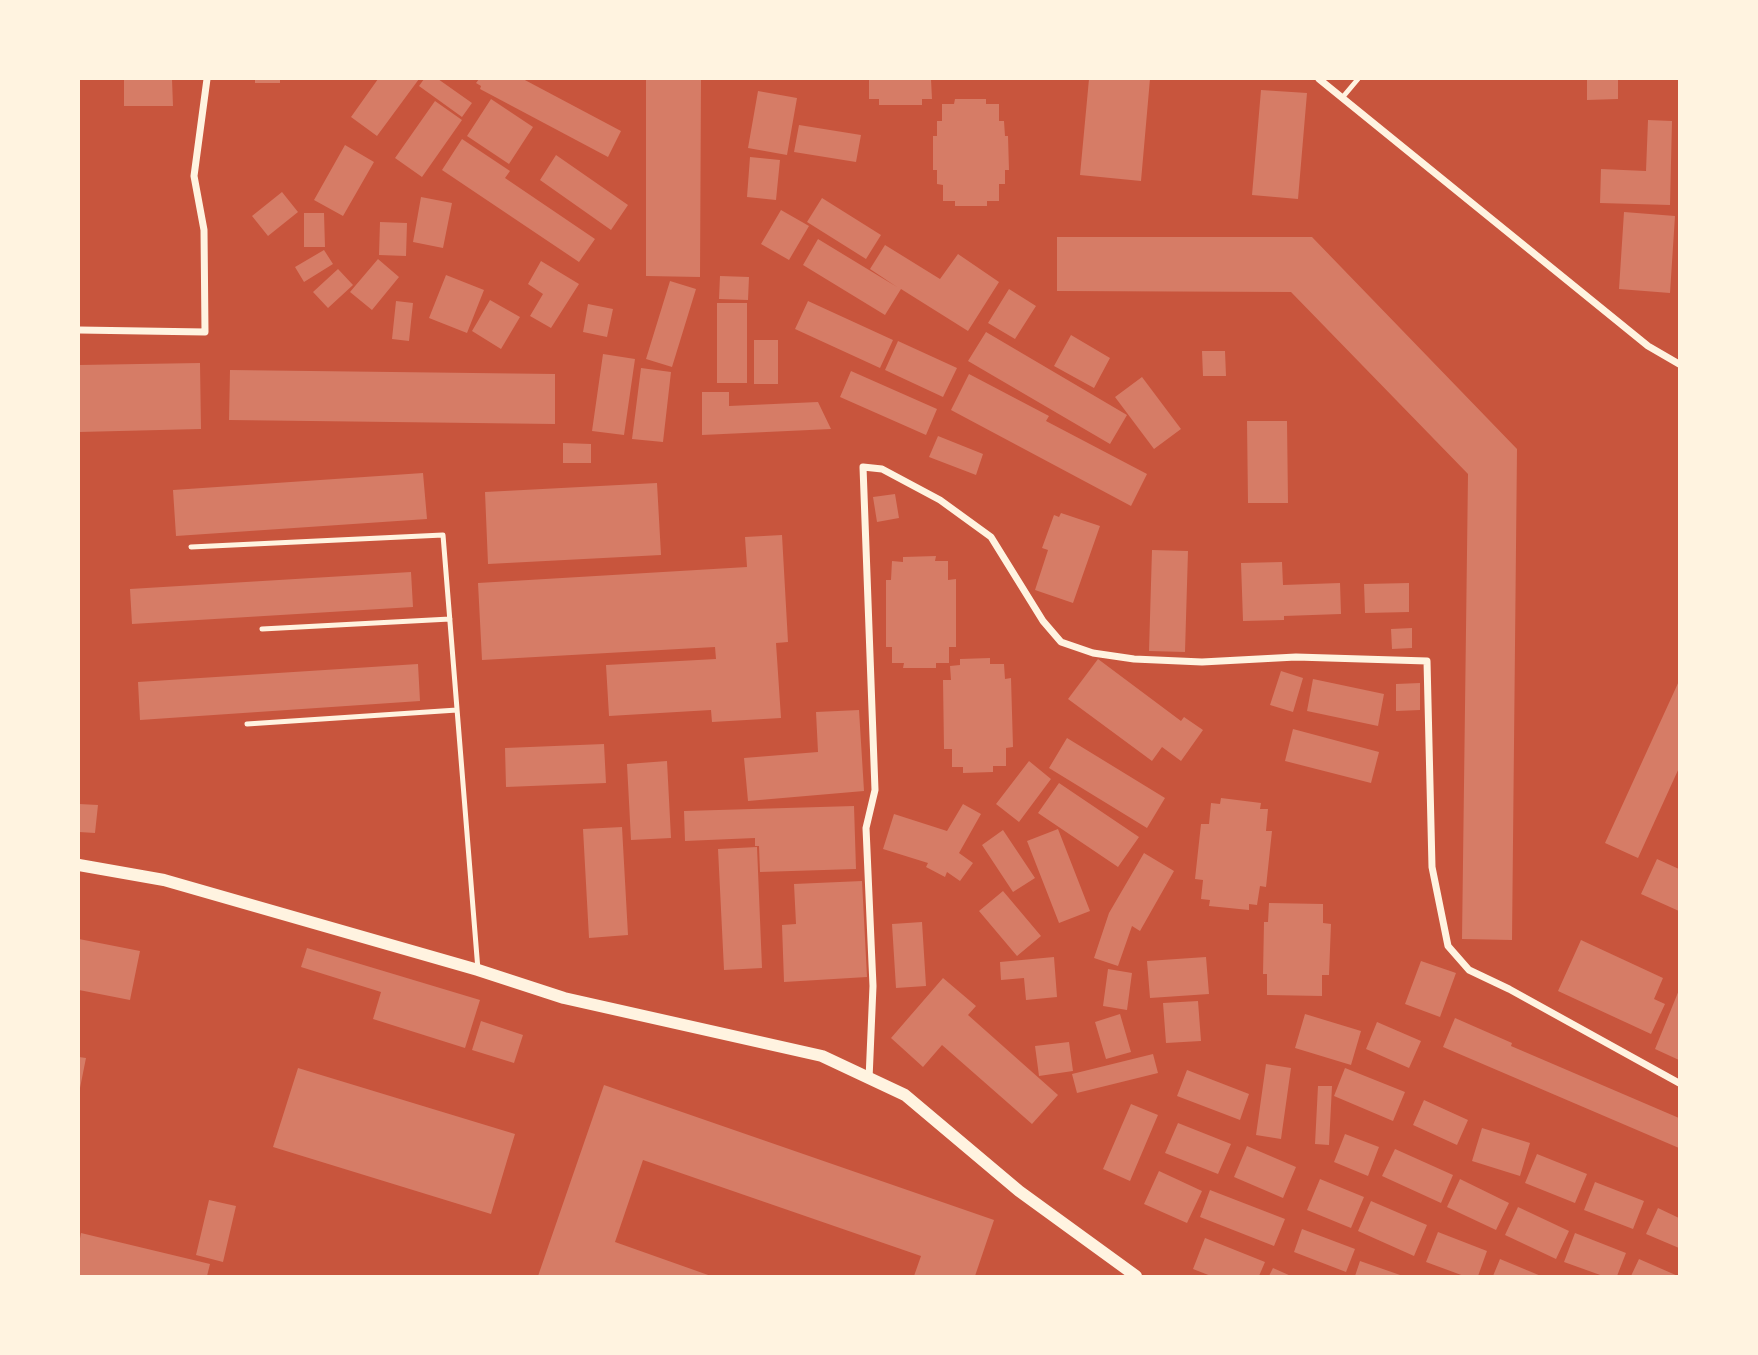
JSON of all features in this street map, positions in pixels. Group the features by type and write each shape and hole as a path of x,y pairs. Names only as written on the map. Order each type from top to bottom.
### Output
{"street":[{"path":"79,330 205,332 204,230 194,176 207,79"},
{"path":"1319,79 1648,346 1679,364"},
{"path":"869,1079 873,986 866,828 875,790 863,467 882,469 940,500 991,537 1043,621 1061,642 1093,653 1134,659 1202,662 1296,657 1426,661 1432,867 1448,946 1469,970 1509,989 1679,1083"},
{"path":"79,865 164,880 478,970 564,998 822,1056 905,1095 1019,1191 1136,1276"}],"lane":[{"path":"1342,98 1358,79"},
{"path":"191,547 443,535 478,970"},
{"path":"262,629 450,619"},
{"path":"247,724 457,710"}],"building":[{"path":"124,79 172,79 173,106 124,106"},
{"path":"255,79 280,79 280,83 255,83"},
{"path":"378,79 419,79 377,136 351,117"},
{"path":"424,79 438,79 472,103 462,117 419,86"},
{"path":"479,79 523,79 621,131 608,157 480,89 481,86 476,83"},
{"path":"646,79 701,79 700,277 646,276"},
{"path":"869,79 931,79 932,99 922,99 922,105 879,105 879,99 869,99"},
{"path":"1089,79 1150,79 1141,181 1080,175"},
{"path":"1587,79 1618,79 1618,99 1587,100"},
{"path":"1261,90 1307,93 1298,199 1252,195"},
{"path":"758,91 797,98 787,155 748,148"},
{"path":"491,99 533,127 509,164 467,136"},
{"path":"955,99 986,99 986,104 999,104 999,121 1004,121 1005,136 1008,136 1009,170 1005,170 1005,184 999,184 999,201 987,201 987,206 955,206 955,201 943,201 943,185 937,184 937,170 933,170 933,136 937,136 937,121 942,121 942,104 954,104"},
{"path":"435,101 462,120 422,177 395,158"},
{"path":"1648,120 1672,121 1670,205 1600,203 1601,169 1646,171"},
{"path":"799,125 861,135 856,162 794,152"},
{"path":"462,139 510,171 505,178 595,239 579,262 442,170"},
{"path":"345,145 374,162 343,216 314,200"},
{"path":"556,155 628,205 611,230 540,180"},
{"path":"750,157 780,160 776,200 747,197"},
{"path":"282,192 298,212 268,236 252,216"},
{"path":"421,197 452,203 443,248 413,242"},
{"path":"822,198 881,235 866,259 807,222"},
{"path":"781,210 809,226 789,260 761,244"},
{"path":"1624,212 1675,216 1670,293 1619,289"},
{"path":"304,213 324,213 325,247 304,247"},
{"path":"380,222 407,223 406,256 379,255"},
{"path":"1057,237 1312,237 1517,449 1512,940 1462,939 1468,474 1291,292 1057,291"},
{"path":"818,239 897,287 870,269 885,245 940,279 958,254 999,282 968,331 901,289 885,315 803,265"},
{"path":"324,250 333,264 304,282 295,267"},
{"path":"378,259 399,277 372,310 350,292"},
{"path":"541,261 579,284 551,328 530,316 543,294 528,284"},
{"path":"338,269 353,285 328,308 313,292"},
{"path":"446,275 484,290 467,333 429,318"},
{"path":"720,276 749,277 748,300 719,299"},
{"path":"670,281 696,289 672,367 646,359"},
{"path":"1009,289 1036,306 1015,339 988,323"},
{"path":"490,300 520,317 501,349 472,331"},
{"path":"396,301 413,303 409,341 392,339"},
{"path":"808,301 893,340 880,368 795,329"},
{"path":"717,303 747,303 747,383 717,383"},
{"path":"588,304 613,309 607,337 583,332"},
{"path":"986,332 1127,415 1110,444 968,361"},
{"path":"1071,335 1110,358 1094,388 1054,366"},
{"path":"754,340 778,340 778,384 754,384"},
{"path":"898,341 957,368 943,397 885,370"},
{"path":"1202,351 1225,351 1226,376 1203,376"},
{"path":"603,354 635,359 624,435 592,431"},
{"path":"200,363 201,429 79,432 79,365"},
{"path":"641,368 671,372 663,442 632,439"},
{"path":"230,370 555,374 555,424 229,420"},
{"path":"851,371 937,409 926,435 840,397"},
{"path":"969,374 1049,416 1046,421 1147,474 1131,506 951,410"},
{"path":"1142,377 1181,429 1154,449 1115,397"},
{"path":"702,392 729,392 729,406 818,402 831,429 702,435"},
{"path":"1247,421 1287,421 1288,503 1248,503"},
{"path":"938,436 983,454 976,475 929,457"},
{"path":"563,443 591,444 591,463 563,463"},
{"path":"423,473 427,519 176,536 173,490"},
{"path":"657,483 661,555 488,564 485,492"},
{"path":"895,494 899,518 877,522 873,497"},
{"path":"1061,513 1100,526 1073,603 1035,590 1048,550 1042,548 1054,515 1059,517"},
{"path":"782,535 788,642 776,643 781,718 712,722 711,710 609,716 606,665 716,659 715,647 482,660 478,583 747,567 745,537"},
{"path":"1152,550 1188,551 1185,652 1149,651"},
{"path":"936,556 935,561 948,561 948,580 956,579 956,647 949,647 949,663 936,663 936,668 903,668 904,663 892,663 892,647 886,647 886,580 891,580 892,561 903,562 903,557"},
{"path":"1282,562 1283,585 1340,583 1341,614 1243,621 1241,563"},
{"path":"411,572 413,607 132,624 130,589"},
{"path":"1409,583 1409,612 1365,613 1364,584"},
{"path":"1412,628 1412,648 1392,649 1391,629"},
{"path":"990,658 990,664 1004,664 1005,679 1011,678 1013,747 1006,748 1006,766 993,766 993,772 963,773 963,767 952,767 952,749 944,749 943,680 951,680 950,666 960,665 960,659"},
{"path":"1098,659 1181,721 1184,717 1203,730 1181,761 1162,747 1152,761 1068,699"},
{"path":"418,664 420,701 140,720 138,682"},
{"path":"1281,671 1303,678 1293,712 1270,705"},
{"path":"1313,679 1384,694 1378,726 1307,711"},
{"path":"1679,681 1679,768 1638,858 1605,843"},
{"path":"1420,683 1420,710 1396,711 1396,684"},
{"path":"859,710 864,791 748,801 744,758 818,752 816,712"},
{"path":"1293,729 1379,752 1371,783 1285,761"},
{"path":"1067,738 1165,798 1147,828 1049,768"},
{"path":"604,744 606,783 506,787 505,748"},
{"path":"667,761 671,838 631,840 627,764"},
{"path":"1029,761 1051,779 1019,822 996,804"},
{"path":"1059,783 1139,837 1118,867 1038,813"},
{"path":"1221,798 1261,803 1260,809 1268,809 1266,831 1272,831 1266,887 1260,886 1257,905 1249,904 1249,910 1209,906 1210,900 1201,899 1203,880 1195,879 1201,824 1209,824 1211,803 1220,804"},
{"path":"79,804 98,805 95,833 79,832"},
{"path":"963,804 981,814 959,853 973,863 960,881 947,872 945,877 926,867 928,863 883,849 894,814 947,831"},
{"path":"854,806 856,869 760,872 759,846 755,846 755,838 685,841 684,811"},
{"path":"622,827 628,935 589,938 583,829"},
{"path":"1058,829 1090,911 1059,923 1027,841"},
{"path":"1003,830 1035,878 1013,892 982,845"},
{"path":"757,847 762,968 724,970 718,849"},
{"path":"1144,853 1174,871 1140,931 1132,926 1118,966 1094,958 1109,913"},
{"path":"1657,859 1679,869 1679,911 1641,894"},
{"path":"862,881 867,977 784,982 782,925 796,924 794,884"},
{"path":"1003,891 1041,936 1017,956 979,911"},
{"path":"1269,903 1323,904 1323,923 1331,924 1329,975 1322,975 1322,996 1267,995 1267,974 1263,974 1264,922 1268,922"},
{"path":"922,922 926,986 896,988 892,924"},
{"path":"79,939 140,951 130,1000 79,990"},
{"path":"1581,940 1663,978 1654,999 1665,1004 1651,1034 1558,991"},
{"path":"307,948 480,1000 465,1048 373,1019 381,992 301,967"},
{"path":"1054,957 1057,997 1026,1000 1024,978 1001,980 1000,962"},
{"path":"1206,957 1209,994 1150,998 1147,961"},
{"path":"1421,961 1456,973 1440,1017 1405,1004"},
{"path":"1108,969 1132,973 1127,1010 1103,1006"},
{"path":"943,978 976,1006 968,1015 1058,1095 1032,1124 942,1045 923,1067 891,1038"},
{"path":"1679,990 1679,1060 1655,1049"},
{"path":"1198,1001 1201,1041 1166,1043 1163,1003"},
{"path":"1120,1014 1131,1052 1106,1059 1095,1022"},
{"path":"1305,1014 1361,1031 1351,1065 1295,1048"},
{"path":"1455,1018 1512,1043 1511,1046 1679,1118 1679,1148 1443,1047"},
{"path":"481,1021 523,1035 514,1063 472,1050"},
{"path":"1377,1022 1421,1041 1409,1068 1366,1049"},
{"path":"1069,1042 1073,1071 1039,1076 1035,1046"},
{"path":"1153,1054 1158,1073 1077,1093 1072,1074"},
{"path":"79,1057 86,1058 80,1088 79,1087"},
{"path":"1266,1064 1291,1068 1281,1139 1256,1135"},
{"path":"298,1068 515,1134 491,1214 273,1147"},
{"path":"1345,1068 1405,1092 1393,1121 1334,1096"},
{"path":"1187,1070 1249,1094 1240,1120 1177,1096"},
{"path":"604,1085 994,1220 975,1276 914,1276 921,1256 643,1160 615,1242 711,1276 538,1276"},
{"path":"1318,1086 1332,1086 1329,1145 1315,1144"},
{"path":"1424,1100 1468,1120 1457,1145 1413,1125"},
{"path":"1131,1104 1158,1115 1130,1181 1103,1169"},
{"path":"1178,1123 1231,1144 1218,1174 1165,1153"},
{"path":"1482,1128 1530,1143 1520,1176 1472,1161"},
{"path":"1345,1134 1379,1147 1368,1176 1334,1162"},
{"path":"1247,1146 1296,1167 1283,1198 1234,1177"},
{"path":"1395,1149 1453,1175 1441,1203 1382,1176"},
{"path":"1537,1154 1587,1174 1575,1203 1525,1183"},
{"path":"1159,1171 1202,1191 1187,1223 1144,1204"},
{"path":"1320,1179 1364,1197 1351,1228 1307,1210"},
{"path":"1460,1179 1509,1203 1496,1230 1447,1207"},
{"path":"1595,1182 1644,1201 1633,1229 1584,1210"},
{"path":"1210,1190 1285,1219 1274,1246 1200,1217"},
{"path":"209,1200 236,1206 223,1262 196,1255"},
{"path":"1371,1201 1427,1225 1414,1256 1358,1231"},
{"path":"1518,1207 1569,1231 1556,1259 1505,1235"},
{"path":"1658,1208 1679,1218 1679,1248 1646,1234"},
{"path":"1302,1229 1355,1249 1346,1272 1294,1252"},
{"path":"1438,1232 1487,1251 1478,1276 1464,1276 1426,1262"},
{"path":"81,1233 210,1264 207,1276 79,1276"},
{"path":"1575,1233 1626,1253 1617,1276 1603,1276 1564,1262"},
{"path":"1205,1238 1265,1262 1259,1276 1211,1276 1193,1269"},
{"path":"1500,1259 1541,1276 1493,1276"},
{"path":"1639,1259 1678,1276 1631,1276"},
{"path":"1360,1261 1403,1276 1355,1276"},
{"path":"1273,1268 1291,1276 1269,1276"}]}
